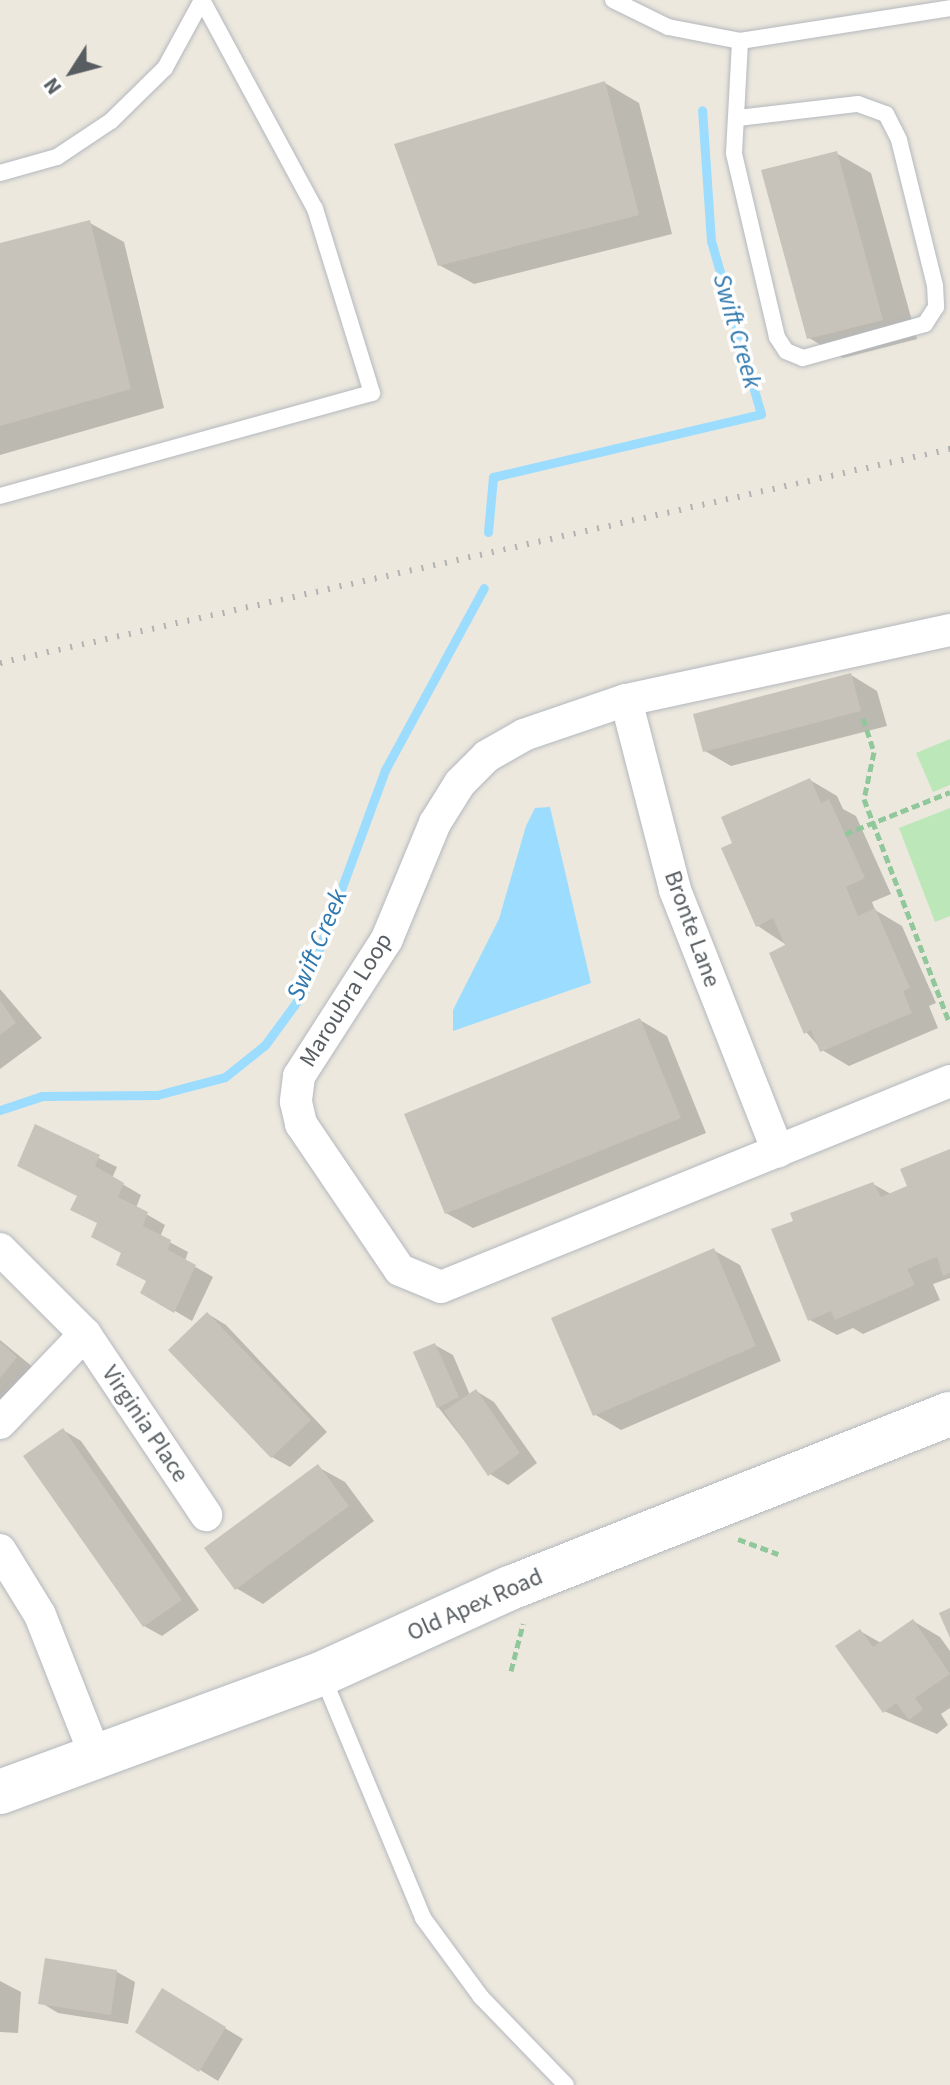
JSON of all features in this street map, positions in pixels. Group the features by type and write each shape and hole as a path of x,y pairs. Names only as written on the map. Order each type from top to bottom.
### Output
{"main road":[{"name":"Old Apex Road","path":"0,1792 97,1760 321,1674 510,1588 950,1414"}],"street":[{"name":"Maroubra Loop","path":"950,630 626,700 524,735 487,756 460,783 435,823 387,939 299,1076 296,1102 301,1124 400,1270 441,1287 950,1081"},
{"name":"Bronte Lane","path":"626,700 675,890 778,1151"},
{"name":"Virginia Place","path":"0,1249 85,1334 206,1515"},
{"path":"0,1423 85,1334"},
{"path":"0,1550 40,1615 97,1760"}],"lane":[{"path":"0,173 57,157 111,121 165,68 202,0"},
{"path":"0,496 372,393 315,209 202,0"},
{"path":"613,0 668,27 740,41 950,8"},
{"path":"738,118 858,104 886,114 899,140 935,285 936,307 925,324 803,358 786,351 777,337 734,153 740,41"},
{"path":"321,1674 423,1918 481,1997 566,2085"}],"path":[{"path":"863,718 874,752 864,799 949,1022"},
{"path":"845,834 950,792"}],"green space":[{"path":"950,739 950,785 933,792 916,753"},
{"path":"950,808 950,916 935,922 899,828"}],"water":[{"path":"550,807 591,983 453,1031 453,1010 499,919 526,826 535,808"}],"building":[{"path":"605,81 639,215 438,266 394,144"},
{"path":"837,151 883,320 807,339 761,170"},
{"path":"90,220 131,389 0,426 0,243"},
{"path":"851,673 861,711 703,752 693,714"},
{"path":"810,778 821,803 829,799 865,878 846,887 858,916 875,908 910,988 903,991 912,1013 820,1052 811,1030 804,1034 769,953 785,945 773,918 756,927 721,848 732,843 721,817"},
{"path":"0,1000 16,1023 0,1035"},
{"path":"640,1018 681,1118 445,1214 404,1114"},
{"path":"35,1124 100,1155 95,1166 124,1183 118,1197 148,1212 143,1226 171,1240 168,1250 196,1265 174,1313 140,1293 146,1281 116,1265 121,1253 91,1237 97,1223 70,1210 77,1196 17,1166"},
{"path":"950,1149 950,1273 943,1276 937,1257 907,1269 915,1285 835,1320 831,1311 808,1321 771,1229 793,1221 790,1213 873,1182 881,1197 907,1186 900,1169"},
{"path":"714,1248 756,1346 593,1416 551,1318"},
{"path":"207,1312 311,1420 271,1458 168,1350"},
{"path":"0,1342 17,1357 0,1378"},
{"path":"435,1343 459,1397 437,1408 413,1352"},
{"path":"476,1389 520,1453 488,1476 444,1411"},
{"path":"63,1428 182,1600 143,1627 23,1456"},
{"path":"318,1464 349,1506 235,1590 204,1548"},
{"path":"950,1608 950,1638 939,1613"},
{"path":"913,1619 950,1674 915,1698 923,1709 909,1720 896,1703 883,1713 835,1646 860,1629 873,1647"},
{"path":"45,1958 117,1970 111,2015 38,2004"},
{"path":"162,1988 226,2027 199,2072 135,2032"}],"waterway":[{"name":"Swift Creek","path":"488,532 493,477 761,414 711,241 702,110"},
{"name":"Swift Creek","path":"0,1110 42,1096 157,1095 225,1077 265,1045 303,993 385,770 484,588"}],"railway":[{"path":"0,663 950,449"}]}
